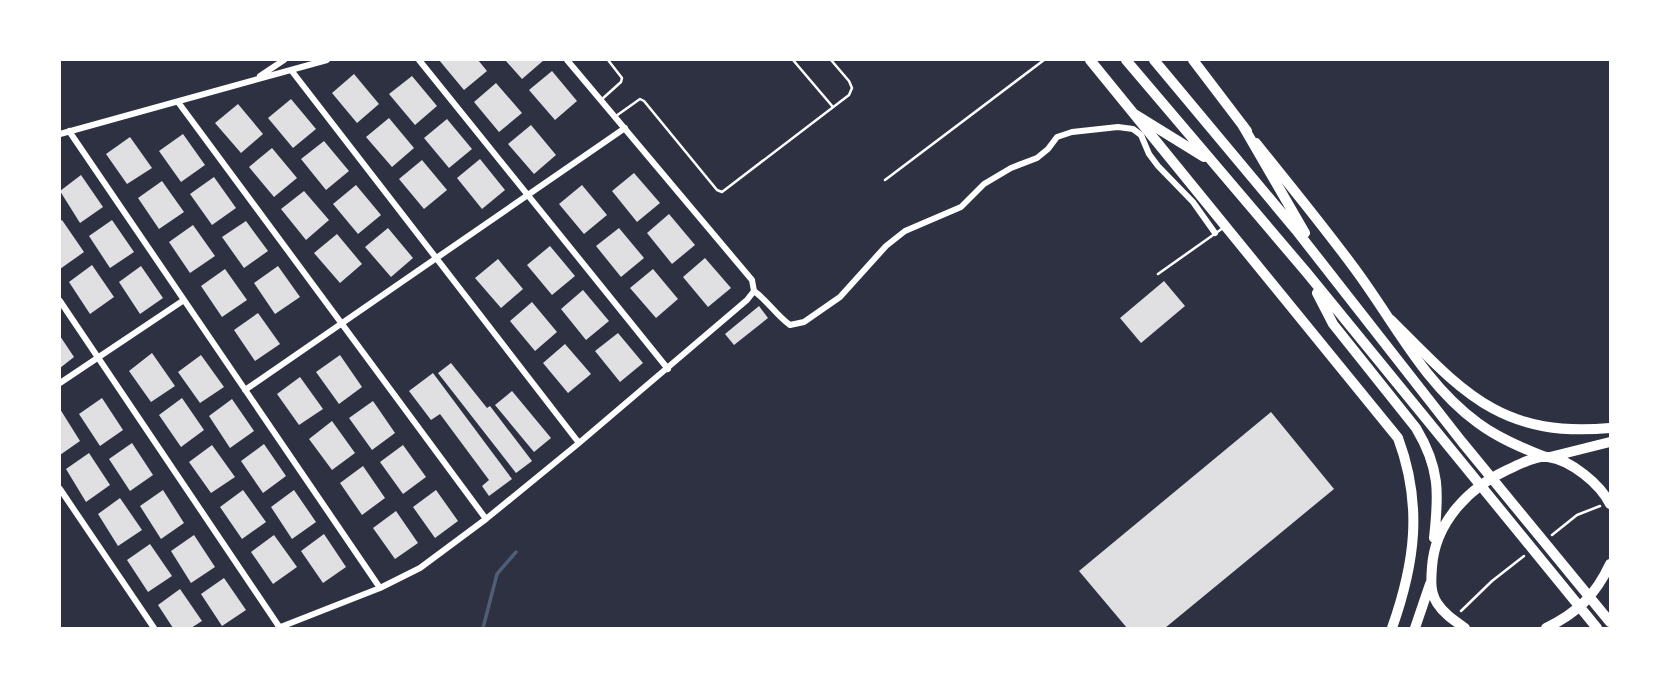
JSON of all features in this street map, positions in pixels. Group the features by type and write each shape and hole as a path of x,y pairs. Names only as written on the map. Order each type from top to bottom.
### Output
{"main road":[{"path":"1090,60 1136,115 1145,133 1226,226 1398,439 1407,463 1414,518 1406,589 1392,628"},
{"path":"1126,60 1307,273 1597,628"},
{"path":"1154,60 1367,317 1462,442 1611,622"},
{"path":"1193,60 1353,266 1415,359 1448,398 1493,432 1578,469 1601,490 1611,504"},
{"path":"1136,115 1210,161"},
{"path":"1243,125 1322,264"},
{"path":"1307,273 1333,324 1426,444 1437,481 1438,498 1430,584 1415,628"},
{"path":"1391,320 1448,377 1497,412 1544,427 1588,430 1611,428"},
{"path":"1432,561 1440,531 1451,514 1468,496 1500,473 1519,464 1611,442"},
{"path":"1546,628 1583,605 1600,586 1611,564"},
{"path":"1430,584 1436,601 1465,628"}],"street":[{"path":"252,81 284,60"},
{"path":"60,134 327,60"},
{"path":"419,60 668,369"},
{"path":"568,60 752,280 754,291 766,299 790,325 804,322 840,297 886,246 905,231 961,207 984,184 1011,168 1037,158 1057,137 1072,132 1118,127 1145,133 1149,154 1193,202 1215,233"},
{"path":"291,70 579,443"},
{"path":"178,102 486,519"},
{"path":"245,390 625,128"},
{"path":"69,131 380,588"},
{"path":"60,301 279,628 380,588 420,568 486,519 579,443 668,369 754,291"},
{"path":"60,383 184,300"},
{"path":"60,489 154,628"}],"lane":[{"path":"601,100 622,78 608,60"},
{"path":"793,60 833,107"},
{"path":"615,117 635,101 644,101 717,190 722,192 849,95 852,88 849,81 831,60"},
{"path":"886,180 1044,60"},
{"path":"1158,274 1226,226"}],"building":[{"path":"439,60 478,60 487,71 464,90"},
{"path":"505,60 544,60 522,79"},
{"path":"552,71 577,101 555,120 529,90"},
{"path":"354,74 379,104 357,123 332,93"},
{"path":"412,76 437,106 415,125 389,94"},
{"path":"496,83 522,113 499,132 474,102"},
{"path":"291,99 316,129 293,148 268,118"},
{"path":"238,104 263,134 241,153 215,123"},
{"path":"389,118 414,148 392,167 366,137"},
{"path":"447,119 472,149 449,168 424,138"},
{"path":"531,125 556,155 534,174 508,144"},
{"path":"183,134 205,165 181,182 159,151"},
{"path":"130,137 152,168 127,184 106,154"},
{"path":"324,141 349,171 326,190 301,159"},
{"path":"272,148 297,178 274,197 249,167"},
{"path":"480,159 505,190 482,209 457,178"},
{"path":"422,160 447,190 424,209 399,179"},
{"path":"634,173 660,203 637,222 612,191"},
{"path":"81,175 103,207 80,223 60,191"},
{"path":"214,177 236,208 212,225 190,194"},
{"path":"162,181 184,212 159,229 138,198"},
{"path":"356,185 381,215 358,234 333,204"},
{"path":"582,185 607,215 584,234 559,204"},
{"path":"304,191 329,220 306,240 281,209"},
{"path":"669,214 695,245 672,264 647,233"},
{"path":"62,220 84,252 60,269 60,221"},
{"path":"112,220 134,252 110,268 89,236"},
{"path":"246,221 268,251 244,268 222,237"},
{"path":"193,225 215,256 190,273 169,242"},
{"path":"388,228 413,258 391,277 365,247"},
{"path":"619,228 644,258 621,277 596,246"},
{"path":"337,234 362,264 340,283 314,253"},
{"path":"550,246 575,276 552,295 527,265"},
{"path":"705,258 731,288 708,307 683,277"},
{"path":"498,259 523,289 501,308 475,278"},
{"path":"92,265 114,297 90,314 69,282"},
{"path":"141,266 163,298 140,314 119,282"},
{"path":"278,266 300,297 275,314 254,283"},
{"path":"225,269 247,300 222,317 201,286"},
{"path":"653,269 678,299 656,318 630,288"},
{"path":"1164,281 1185,306 1141,343 1120,318"},
{"path":"583,290 609,321 586,340 561,309"},
{"path":"532,302 557,332 535,351 510,321"},
{"path":"759,306 768,318 734,345 725,334"},
{"path":"258,313 280,344 255,361 234,330"},
{"path":"618,333 643,363 620,382 595,351"},
{"path":"60,336 74,357 60,368"},
{"path":"565,344 591,374 568,393 543,363"},
{"path":"152,353 175,386 151,402 129,371"},
{"path":"201,355 224,387 200,403 178,372"},
{"path":"340,355 362,387 339,404 316,372"},
{"path":"451,363 487,408 490,406 532,461 516,473 438,373"},
{"path":"433,373 512,479 489,496 482,486 489,480 440,414 431,420 409,391"},
{"path":"300,377 323,409 299,425 277,394"},
{"path":"512,391 551,438 534,452 495,405"},
{"path":"102,398 123,430 100,446 79,414"},
{"path":"182,398 204,430 181,447 159,415"},
{"path":"232,399 254,431 230,448 209,416"},
{"path":"373,401 395,433 372,450 349,418"},
{"path":"60,409 80,441 60,455"},
{"path":"1271,412 1334,489 1165,628 1127,628 1079,571"},
{"path":"332,421 355,453 332,470 309,439"},
{"path":"132,443 153,475 130,491 109,459"},
{"path":"264,444 286,476 263,493 241,461"},
{"path":"212,445 235,477 211,493 189,462"},
{"path":"403,445 426,477 403,494 380,462"},
{"path":"89,453 110,485 86,502 66,469"},
{"path":"363,466 385,498 362,515 340,483"},
{"path":"163,490 184,523 161,539 140,506"},
{"path":"243,490 266,522 242,539 220,507"},
{"path":"294,490 316,522 292,539 271,507"},
{"path":"436,490 458,521 435,538 413,507"},
{"path":"120,498 142,530 118,546 98,514"},
{"path":"396,511 418,543 395,559 373,528"},
{"path":"324,534 346,567 323,583 301,551"},
{"path":"194,535 215,567 191,583 171,551"},
{"path":"274,535 297,567 273,584 251,552"},
{"path":"150,544 172,576 148,592 127,560"},
{"path":"224,578 246,610 222,626 201,594"},
{"path":"180,589 202,621 191,628 173,628 158,605"}],"waterway":[{"path":"483,628 497,574 516,552"}]}
